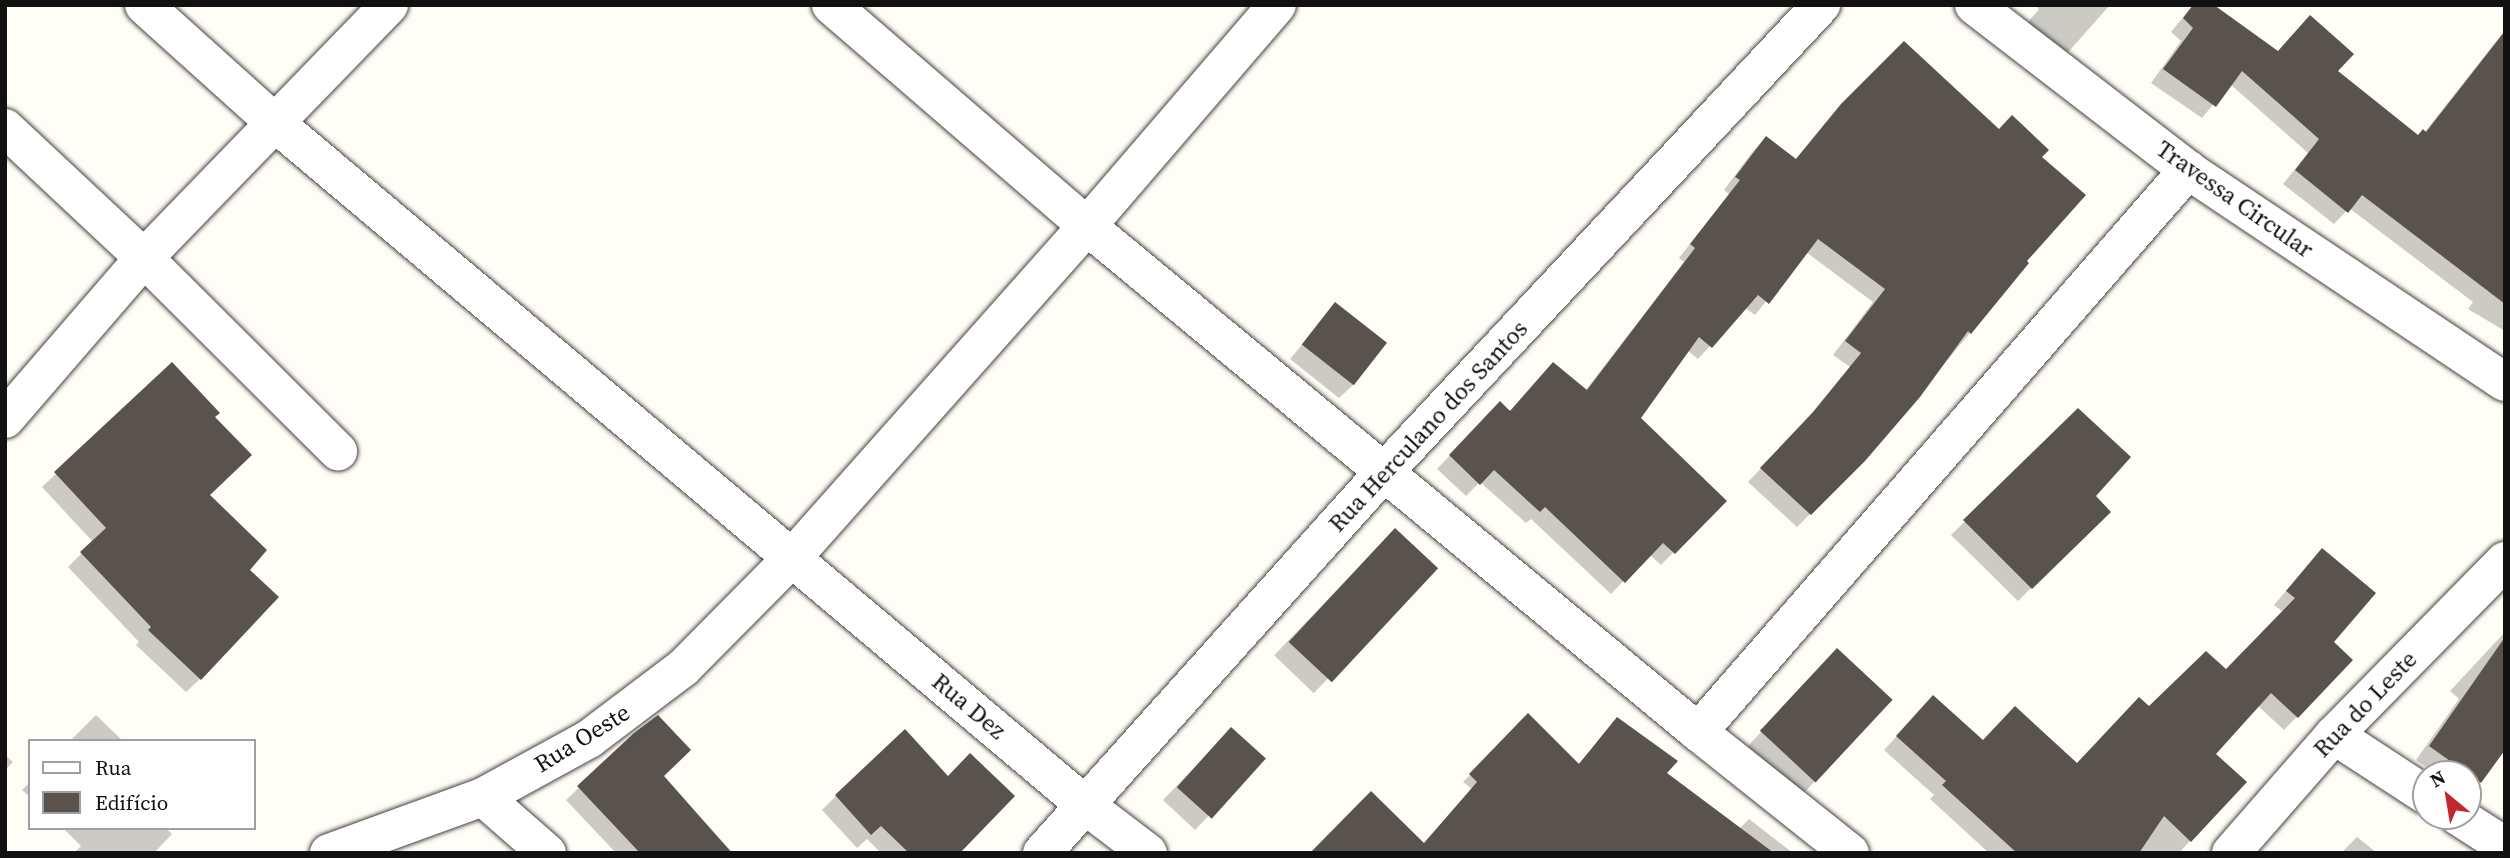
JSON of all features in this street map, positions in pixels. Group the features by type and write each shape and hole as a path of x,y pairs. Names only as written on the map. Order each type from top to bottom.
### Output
{"street":[{"name":"Rua Dez","path":"144,5 274,122 1085,805 1148,853"},
{"path":"5,419 144,258 389,5"},
{"path":"831,5 1087,226 1698,732 1850,853"},
{"name":"Rua Oeste","path":"329,853 483,797 589,739 683,668 793,557 1087,226 1276,5"},
{"name":"Rua Herculano dos Santos","path":"1042,853 1384,471 1822,5"},
{"name":"Travessa Circular","path":"1974,5 2188,170 2505,382"},
{"path":"5,128 144,258 338,451"},
{"path":"1698,732 2188,170"},
{"name":"Rua do Leste","path":"2231,853 2334,735 2505,561"},
{"path":"2334,735 2412,786"},
{"path":"483,797 547,853"},
{"path":"2480,830 2505,846"}],"building":[{"path":"2193,5 2214,5 2278,51 2310,15 2354,54 2338,71 2418,135 2423,129 2426,132 2505,31 2505,304 2362,195 2348,213 2295,170 2319,139 2242,71 2216,107 2163,69 2193,28 2183,18"},
{"path":"1904,41 1999,129 2012,115 2049,150 2042,157 2086,195 2027,261 2029,263 1971,334 1968,331 1920,397 1865,461 1811,515 1760,468 1814,411 1861,353 1845,341 1885,289 1818,239 1769,304 1758,295 1712,348 1699,337 1641,418 1727,501 1675,554 1663,543 1625,583 1545,507 1540,512 1494,470 1480,485 1449,455 1500,401 1510,411 1553,362 1587,390 1695,248 1690,244 1740,180 1735,177 1766,136 1796,159 1841,104"},
{"path":"1335,302 1387,343 1354,385 1302,345"},
{"path":"172,362 220,413 215,417 252,455 210,495 267,550 250,570 279,597 201,680 148,630 151,627 80,552 106,528 54,472"},
{"path":"2078,408 2131,457 2096,496 2111,512 2032,589 1963,520"},
{"path":"1395,528 1438,568 1332,682 1289,642"},
{"path":"2322,548 2376,593 2334,642 2353,660 2298,718 2271,693 2216,754 2247,782 2191,842 2164,816 2139,853 2017,853 1942,785 1946,781 1896,736 1933,695 1983,740 2015,706 2077,763 2139,697 2149,706 2206,651 2226,669 2295,598 2286,591"},
{"path":"2505,637 2505,750 2482,782 2482,760 2449,760 2429,746"},
{"path":"1837,648 1893,700 1816,782 1760,731"},
{"path":"1528,713 1579,764 1617,717 1678,761 1667,773 1774,853 1310,853 1371,791 1424,843 1477,782 1469,774"},
{"path":"658,715 691,750 664,776 732,853 640,853 577,786 634,733"},
{"path":"1231,727 1266,758 1212,819 1177,787"},
{"path":"905,729 948,776 970,753 1015,796 960,853 909,853 881,826 871,835 835,795"}]}
